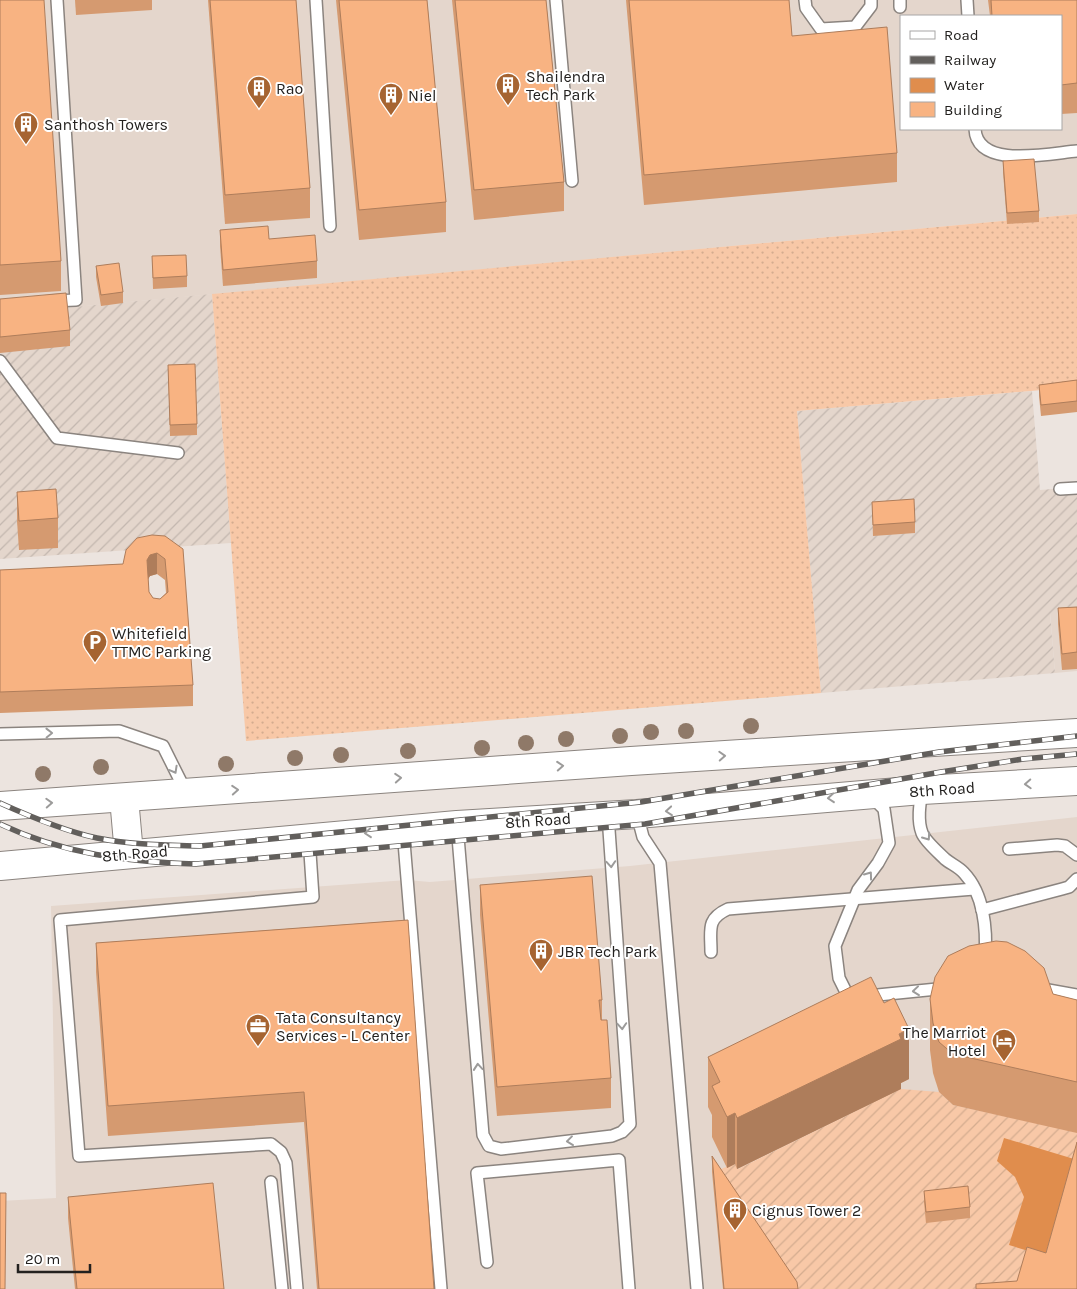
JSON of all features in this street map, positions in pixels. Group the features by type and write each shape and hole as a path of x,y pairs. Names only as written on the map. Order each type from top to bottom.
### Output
{"main road":[{"path":"0,806 631,761 1077,733"},
{"name":"8th Road","path":"0,866 457,825 637,814 922,790 1077,781"},
{"path":"124,798 129,854"}],"lane":[{"path":"38,302 76,300 57,0"},
{"path":"316,0 330,226"},
{"path":"556,0 572,181"},
{"path":"805,0 806,8 821,29 854,27 871,6 871,0"},
{"path":"967,0 968,15"},
{"path":"974,130 987,150 1010,157 1077,151"},
{"path":"0,361 57,438 178,453"},
{"path":"1060,489 1077,488"},
{"path":"0,734 119,731 163,746 187,794"},
{"path":"922,790 920,804 922,833 945,859 964,873 974,888 982,910 987,963"},
{"path":"870,795 884,809 889,843 854,900 836,946 839,978 846,992 858,997 955,987"},
{"path":"637,814 643,837 660,863 697,1289"},
{"path":"457,825 483,1135 489,1146 501,1149 612,1136 622,1132 630,1124 608,816"},
{"path":"403,830 441,1289"},
{"path":"297,1289 286,1163 281,1152 271,1144 79,1156 60,920 313,897 309,838"},
{"path":"1009,849 1057,845 1065,846 1077,855"},
{"path":"982,910 1062,889 1068,887 1077,879"},
{"path":"711,952 711,923 715,915 728,909 854,900 974,888"},
{"path":"1027,986 1077,995"},
{"path":"488,1262 477,1173 619,1160 629,1289"},
{"path":"271,1182 282,1289"}],"shaded area":[{"path":"0,0 1077,0 1077,214 0,314"},
{"path":"1077,214 1077,387 797,411 821,693 246,741 212,294"},
{"path":"212,294 231,543 0,559 0,314"},
{"path":"1032,391 1040,490 1077,487 1077,611 1050,614 1055,673 821,693 797,411"},
{"path":"1077,611 1077,671 1055,673 1050,613"},
{"path":"1077,817 1077,1289 0,1289 0,1201 56,1198 51,906 407,880 430,882 630,866"},
{"path":"901,1089 939,1092 953,1105 1077,1132 1077,1158 1046,1269 1019,1289 791,1289 712,1172 735,1164 738,1169"}],"water":[{"path":"1004,1138 1074,1159 1045,1256 1009,1245 1024,1197 1015,1177 997,1161"}],"building":[{"name":"Santhosh Towers","path":"0,0 44,0 61,261 0,265"},
{"name":"Rao","path":"210,0 296,0 310,188 225,195"},
{"name":"Niel","path":"339,0 427,0 446,202 359,210"},
{"name":"Shailendra Tech Park","path":"455,0 546,0 564,182 474,190"},
{"path":"629,0 789,0 792,36 887,27 897,153 644,175"},
{"path":"991,0 1077,0 1077,83 1062,85 1062,15 992,15"},
{"path":"1034,159 1039,211 1007,213 1003,161"},
{"path":"268,226 269,239 315,235 317,261 223,270 220,230"},
{"path":"186,255 187,276 153,278 152,256"},
{"path":"119,263 123,292 101,295 96,266"},
{"path":"66,293 70,330 0,337 0,299"},
{"path":"195,364 197,424 170,425 168,365"},
{"path":"1077,380 1077,401 1041,405 1039,385"},
{"path":"56,489 58,518 19,521 17,492"},
{"path":"914,499 915,522 873,525 872,502"},
{"name":"Whitefield TTMC Parking","path":"152,535 165,536 183,549 193,685 0,692 0,570 123,564 126,550 137,538","holes":["157,553 165,559 168,592 160,599 153,598 149,592 147,560 150,555"]},
{"path":"1077,607 1077,652 1062,654 1058,608"},
{"name":"JBR Tech Park","path":"592,876 602,1000 599,1000 601,1020 607,1020 611,1078 497,1087 480,885"},
{"name":"Tata Consultancy Services - L Center","path":"408,920 434,1289 319,1289 304,1092 108,1106 96,943"},
{"path":"996,941 1007,942 1025,951 1044,968 1053,994 1077,1000 1077,1082 953,1054 939,1042 933,1023 930,999 935,977 948,956 969,946"},
{"path":"871,977 884,1003 894,998 909,1029 899,1034 901,1039 737,1118 735,1113 727,1117 712,1086 720,1082 708,1057"},
{"path":"1077,1142 1077,1289 976,1289 976,1284 1017,1281 1027,1247 1046,1253"},
{"name":"Cignus Tower 2","path":"712,1156 797,1282 798,1289 724,1289"},
{"path":"213,1183 224,1289 77,1289 68,1197"},
{"path":"968,1186 970,1207 926,1212 924,1191"},
{"path":"0,1193 6,1193 5,1289 0,1289"}],"railway":[{"path":"0,803 60,828 97,838 161,845 200,846 641,802 939,752 1077,736"},
{"path":"0,824 48,843 96,854 146,861 196,864 645,824 941,772 1023,759 1077,754"}],"place":[{"name":"Shailendra Tech Park","path":"508,106"},
{"name":"Rao","path":"259,109"},
{"name":"Niel","path":"391,116"},
{"name":"Santhosh Towers","path":"26,145"},
{"name":"Whitefield TTMC Parking","path":"95,663"},
{"name":"JBR Tech Park","path":"541,972"},
{"name":"Tata Consultancy Services - L Center","path":"258,1047"},
{"name":"The Marriot Hotel","path":"1004,1062"},
{"name":"Cignus Tower 2","path":"735,1231"}]}
